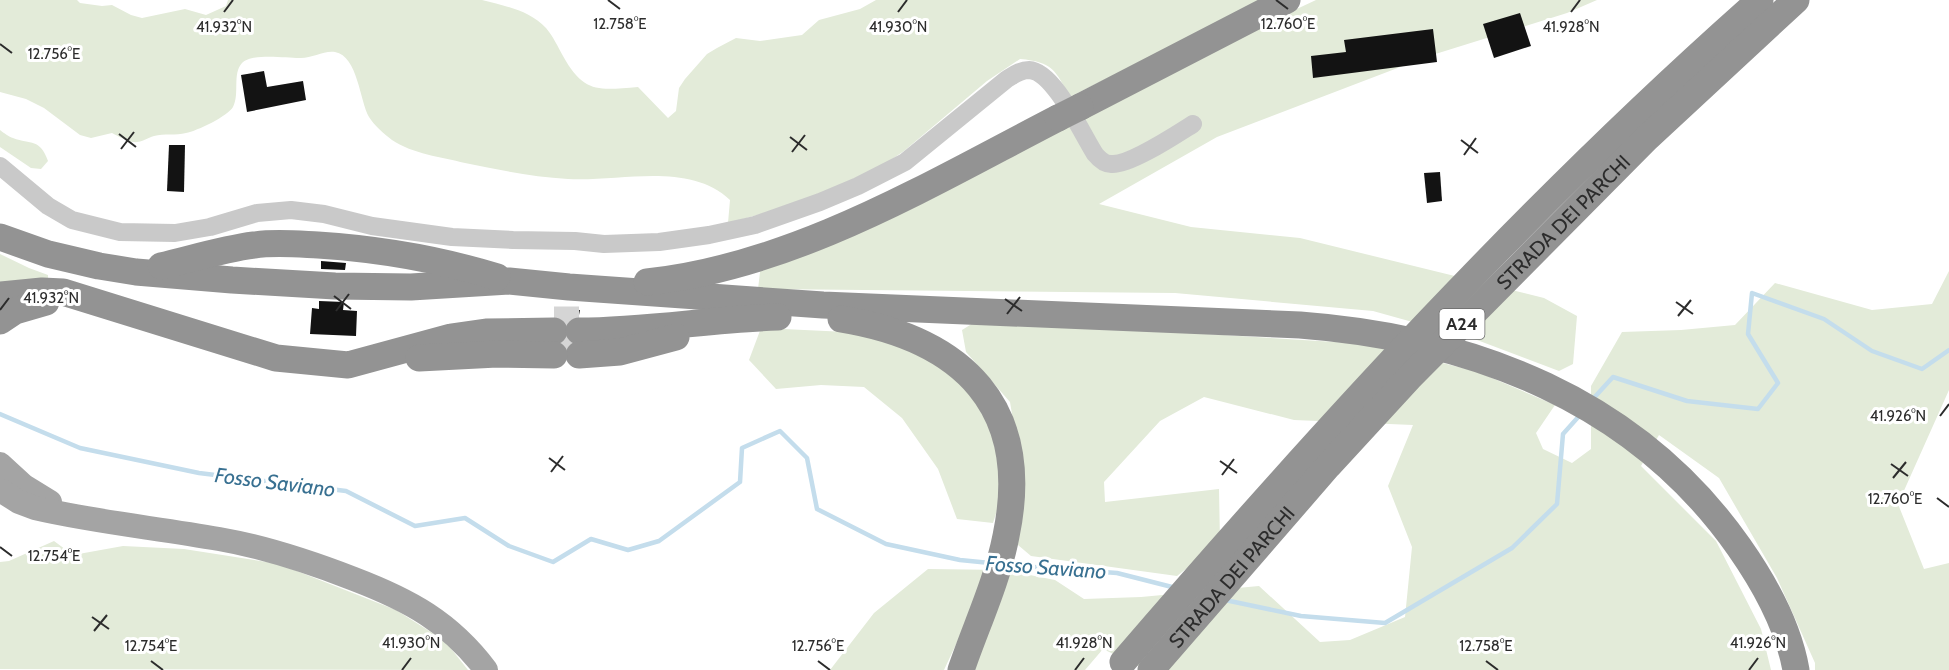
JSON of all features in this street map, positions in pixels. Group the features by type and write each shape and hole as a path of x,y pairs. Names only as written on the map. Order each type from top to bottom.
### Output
{"highway":[{"path":"569,287 661,280 718,269 781,250 868,215 1287,0"},
{"name":"STRADA DEI PARCHI","path":"1119,666 1399,353 1591,156 1760,0"},
{"name":"STRADA DEI PARCHI","path":"1151,670 1328,466 1423,363 1647,138 1796,0"},
{"path":"1,237 66,259 136,272 346,286 429,287 509,281 823,305 1260,323 1335,328 1406,339 1452,350 1534,379 1600,414 1651,452 1690,488 1716,517 1752,565 1786,631 1796,670"},
{"path":"136,272 247,246 291,244 343,247 422,258 509,281"},
{"path":"0,295 42,291 73,295 276,358 348,365 374,359 497,354 639,321 797,317 839,319 890,330 913,338 934,348 970,376 982,390 996,414 1009,452 1011,499 1004,546 961,670"},
{"path":"0,321 15,311 73,295"},
{"path":"567,337 697,324 823,305"},
{"path":"567,337 600,354 639,348 728,319"}],"main road":[{"path":"0,464 24,486 70,514"},
{"path":"0,490 19,502 35,508 221,540 309,562 389,593 428,614 459,638 486,670"}],"street":[{"path":"0,166 48,206 72,220 120,232 139,234 184,232 257,213 291,210 318,213 372,226 452,237 604,244 659,242 709,235 755,225 820,202 905,162 1007,79 1024,70 1035,71 1049,81 1095,154 1105,163 1112,165 1127,161 1193,124"}],"green space":[{"path":"0,0 77,0 80,3 112,5 142,18 185,9 206,15 226,6 228,0 482,0 516,10 539,22 551,34 571,68 586,83 603,89 638,87 668,118 676,111 679,88 685,79 707,54 717,48 736,38 760,41 802,35 819,20 860,9 876,0 1262,0 1070,97 1052,69 1040,62 1020,59 987,81 904,151 873,172 802,203 728,223 730,200 713,188 695,181 653,176 588,179 542,177 427,155 409,149 392,140 371,120 349,62 343,55 335,52 304,58 261,57 246,60 237,73 235,102 230,111 219,119 191,132 158,135 136,142 128,141 112,133 91,138 80,135 44,108 26,99 0,92"},
{"path":"1316,0 1597,0 1567,13 1429,56 1217,137 1099,204 1191,227 1300,238 1544,298 1577,316 1573,364 1559,371 1477,340 1373,311 1175,293 758,289 761,264"},
{"path":"0,130 11,137 38,145 48,161 41,169 31,168 0,147"},
{"path":"0,254 48,275 48,278 0,283"},
{"path":"1949,271 1949,390 1898,504 1924,569 1949,563 1949,670 1815,670 1815,663 1777,578 1719,478 1659,435 1641,466 1716,541 1761,629 1771,670 1146,670 1103,649 1085,670 974,670 965,625 944,670 830,670 874,613 928,569 1005,570 1055,580 1084,599 1141,597 1259,586 1320,642 1350,640 1405,617 1412,547 1388,486 1413,425 1294,420 1204,397 1160,421 1104,482 1105,502 1219,489 1220,542 1177,576 1031,556 1018,545 1020,462 1010,402 966,352 962,330 978,320 1368,344 1478,372 1555,405 1536,433 1543,449 1572,463 1591,449 1591,386 1622,332 1735,325 1775,283 1872,310 1932,304"},
{"path":"761,328 868,333 918,348 954,374 993,419 1002,495 993,523 957,519 938,469 902,418 864,387 821,385 776,389 749,360"},
{"path":"54,541 73,555 123,546 184,549 279,564 396,610 445,641 468,670 0,669 0,562 9,561"}],"building":[{"path":"1520,13 1531,46 1494,58 1483,24"},
{"path":"1433,29 1437,62 1313,78 1311,56 1346,52 1344,40"},
{"path":"264,71 267,87 303,81 306,100 247,112 241,75"},
{"path":"169,145 185,145 184,192 167,191"},
{"path":"1440,172 1442,201 1427,203 1424,173"},
{"path":"321,261 346,263 345,270 321,269"},
{"path":"319,301 344,302 343,310 357,311 356,336 310,334 312,308 319,309"},
{"path":"554,309 580,310 579,315 571,317 567,322 554,315"}],"waterway":[{"name":"Fosso Saviano","path":"1591,401 1613,377 1687,401 1758,409 1778,383 1748,334 1752,293 1824,319 1872,351 1922,369 1949,350"},
{"name":"Fosso Saviano","path":"0,414 80,448 199,473 346,491 415,526 465,518 509,546 553,562 591,539 628,550 659,541 740,482 742,448 780,431 807,458 817,509 886,544 960,560 990,563"},
{"name":"Fosso Saviano","path":"1225,600 1301,616 1385,623 1512,548 1557,504 1563,434 1580,415"},
{"name":"Fosso Saviano","path":"1007,565 1117,573 1176,588"}],"tunnel":[{"path":"554,320 579,320"},
{"path":"554,343 579,343"}]}
